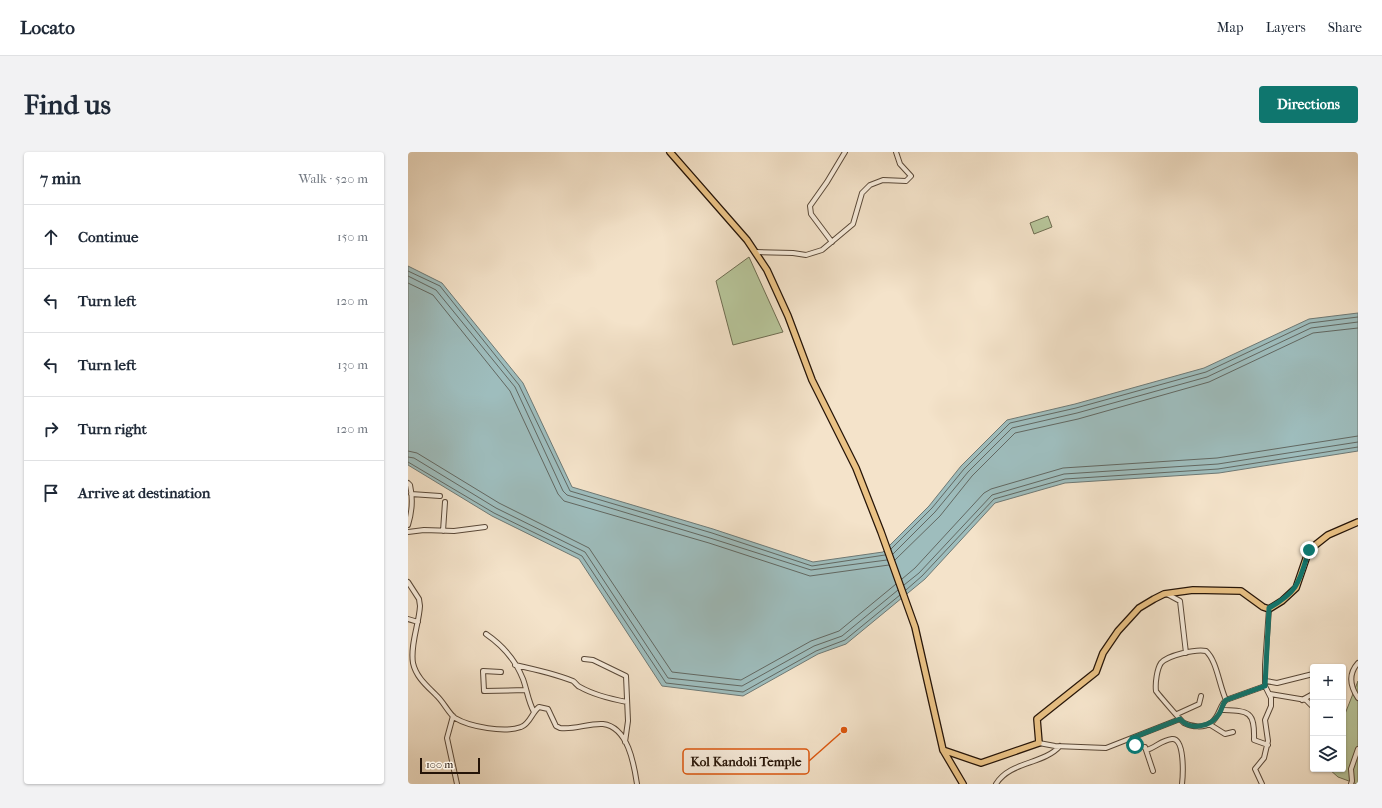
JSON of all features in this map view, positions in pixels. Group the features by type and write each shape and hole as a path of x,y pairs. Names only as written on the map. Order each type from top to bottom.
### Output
{"main road":[{"path":"670,152 745,238 767,270 788,316 812,380 856,468 881,532 915,627 943,750 963,784"},
{"path":"943,750 981,763 1039,743 1036,722 1040,715 1096,672 1103,653 1114,636 1139,608 1166,594 1194,590 1241,591 1263,607 1269,608 1282,601 1296,588 1309,550 1328,535 1358,522"}],"street":[{"path":"832,242 811,214 810,206 827,182 845,152"},
{"path":"755,252 812,254 822,250 852,224 862,193 870,185 883,180 906,181 911,176 900,164 896,152"},
{"path":"408,483 410,485 411,494 408,525"},
{"path":"411,494 440,496"},
{"path":"443,531 445,502"},
{"path":"408,532 424,530 443,531 485,527"},
{"path":"408,582 419,598 420,606 413,662 420,679 444,703 453,716 466,723 485,728 510,729 526,724 539,707 548,709 556,726 560,728 602,724 610,726 625,742 633,758 637,784"},
{"path":"1166,594 1180,600 1186,653"},
{"path":"1262,784 1255,769 1264,758 1268,745 1265,720 1271,706 1270,694 1265,683 1269,608"},
{"path":"408,619 418,622"},
{"path":"486,634 500,644 515,665 523,679 534,712"},
{"path":"408,648 414,649"},
{"path":"1226,700 1220,686 1213,661 1204,650 1186,653 1162,663 1155,686 1157,693 1184,723 1193,726 1209,724 1225,734 1233,732"},
{"path":"584,659 593,660 626,676 628,729 625,742"},
{"path":"1358,662 1350,679 1352,687 1358,698"},
{"path":"515,665 532,668 575,682 578,687 603,697 627,702"},
{"path":"501,672 483,671 484,691 526,690"},
{"path":"1209,724 1221,710 1226,700 1265,683 1278,682 1310,675"},
{"path":"1270,694 1291,696 1307,701 1310,704"},
{"path":"1177,714 1199,704 1201,696"},
{"path":"1302,700 1310,696"},
{"path":"1221,710 1242,711 1250,716 1255,725 1255,741 1268,745"},
{"path":"453,716 447,738 457,784"},
{"path":"1039,743 1101,749 1180,719"},
{"path":"1132,738 1136,746 1144,746 1147,750 1153,771"},
{"path":"1147,750 1160,743 1172,740 1178,741 1181,747 1182,784"},
{"path":"996,784 1006,772 1052,753 1060,746"},
{"path":"1350,784 1350,769 1358,749"}],"green space":[{"path":"1048,216 1052,227 1034,234 1030,223"},
{"path":"749,257 783,332 733,345 716,281"},
{"path":"1358,681 1358,784 1338,777 1332,772 1346,772 1346,711"}],"water":[{"path":"408,266 442,283 523,383 572,487 713,529 813,562 883,552 929,506 961,466 1007,420 1075,404 1204,368 1309,319 1358,313 1358,451 1219,473 1065,483 995,503 925,579 846,644 818,654 743,696 662,686 579,559 492,516 408,465"}],"place":[{"name":"Kol Kandoli Temple","path":"844,730"}],"route":[{"path":"1135,745 1132,738 1180,719 1184,723 1193,726 1204,726 1209,724 1219,714 1224,701 1241,693 1265,686 1266,655 1269,632 1269,608 1282,601 1296,588 1309,550"}]}
